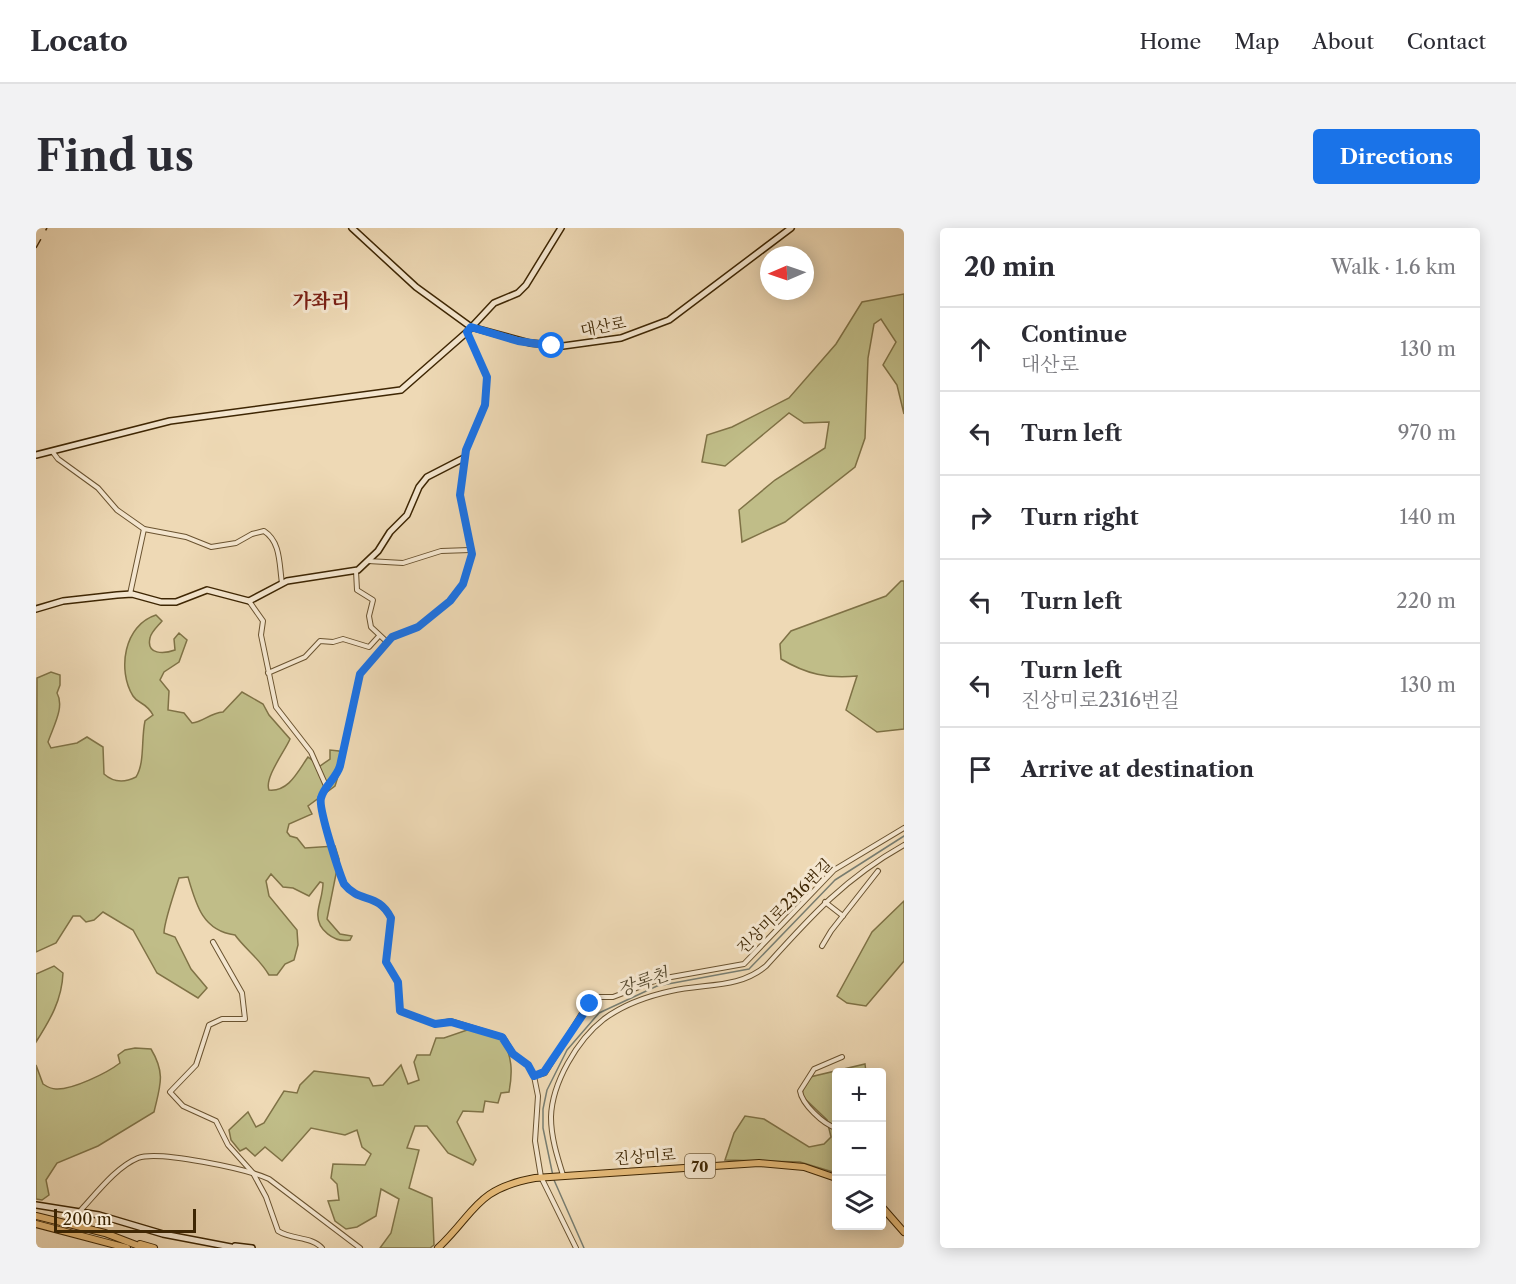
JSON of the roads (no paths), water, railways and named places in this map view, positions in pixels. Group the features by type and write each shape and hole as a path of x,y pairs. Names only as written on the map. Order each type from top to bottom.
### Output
{"main road":[{"name":"진상미로","path":"562,1175 759,1163 804,1167 832,1176"},
{"name":"70","path":"438,1248 483,1197 507,1185 562,1175"},
{"path":"886,1212 904,1232"},
{"path":"36,1216 154,1248"},
{"path":"36,1224 128,1248"},
{"path":"105,1233 144,1248"},
{"path":"80,1234 114,1248"}],"street":[{"name":"대산로","path":"352,228 416,287 471,327 518,341 552,346 585,345 632,335 676,315 791,228"},
{"path":"36,455 170,422 401,390 467,332 494,303 518,293 526,285 561,228"},
{"path":"467,332 484,365 488,392 464,458 460,495 472,554 463,584 454,596 418,627 399,633 387,642 360,674 356,683 352,717 344,736 340,766 337,775 320,799 320,807 344,884 350,891 380,902 391,918 386,962 398,982 400,1011 435,1024 451,1022 502,1037 513,1054 528,1065 534,1076 538,1096 534,1125 543,1177 576,1248"},
{"path":"52,451 58,459 98,488 117,510 144,528 186,537 211,547 236,543 252,534 264,531 270,535 278,552 282,583"},
{"path":"249,601 282,583 356,571 368,561 407,515 419,487 427,477 464,458"},
{"path":"130,594 144,528"},
{"path":"368,561 403,563 441,551 470,550"},
{"path":"356,571 357,590 373,600 369,621 379,636 387,642"},
{"path":"36,609 63,601 130,594 161,602 176,602 207,590 249,601 263,621 261,635 276,707 311,752 327,788"},
{"path":"268,673 305,657 320,641 333,642 344,639 369,647 379,636"},
{"name":"진상미로2316번길","path":"534,1076 544,1072 592,997 613,997 660,979 744,964 834,870 904,828"},
{"path":"562,1175 553,1136 551,1116 554,1097 564,1071 597,1025 626,1006 659,994 736,982 753,976 766,966 825,902 855,875 904,845"},
{"path":"822,946 878,871"},
{"path":"825,902 843,916"},
{"path":"213,942 242,993 245,1019 222,1019 209,1025 196,1065 170,1092 183,1106 216,1121 228,1145 253,1173 266,1197 278,1231 289,1237 314,1242 322,1248"},
{"path":"832,1126 802,1100 800,1090 814,1069 842,1057"},
{"path":"81,1211 130,1163 146,1156 164,1156 253,1173 281,1186 360,1248"},
{"path":"36,1205 81,1211 163,1234 234,1247 252,1248"}],"waterway":[{"name":"장록천","path":"553,1176 543,1128 543,1109 547,1090 567,1050 599,1013 657,986 749,969 835,880 904,836"},
{"name":"장록천","path":"554,1180 584,1248"}],"railway":[{"path":"36,248 47,228"}],"district":[{"name":"가좌리","path":"321,301"}]}
